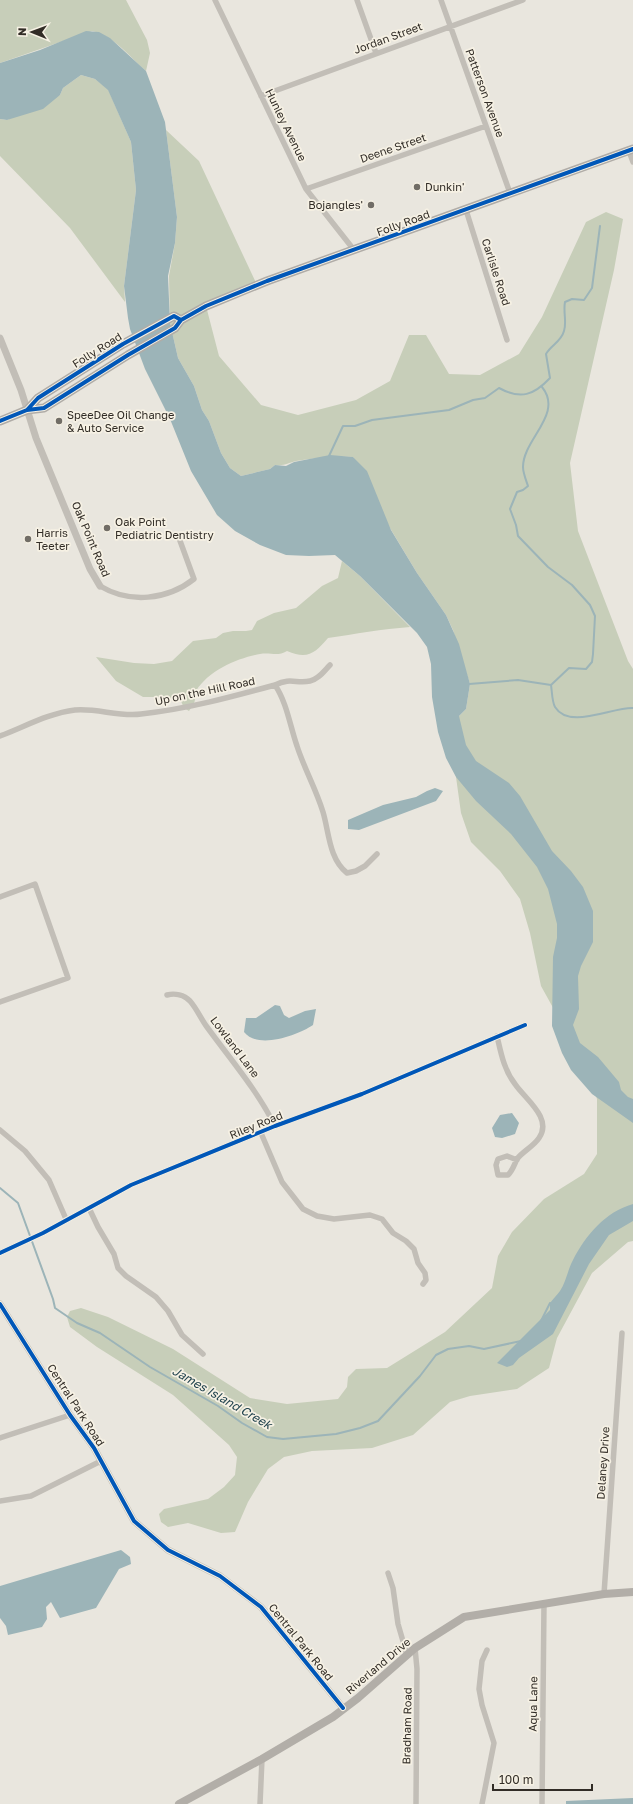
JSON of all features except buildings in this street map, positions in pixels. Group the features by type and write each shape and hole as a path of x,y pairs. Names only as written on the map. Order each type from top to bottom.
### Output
{"main road":[{"name":"Folly Road","path":"0,421 28,410 44,408 128,355 175,328 181,320 206,306 244,290 631,150"},
{"name":"Folly Road","path":"28,410 38,398 123,344 174,316 181,320"},
{"name":"Riverland Drive","path":"179,1804 262,1759 333,1717 358,1698 415,1648 464,1617 604,1594 633,1592"}],"street":[{"name":"Hunley Avenue","path":"215,0 306,189 354,250"},
{"path":"357,0 376,53"},
{"name":"Patterson Avenue","path":"441,0 510,193"},
{"name":"Jordan Street","path":"261,96 523,0"},
{"name":"Deene Street","path":"306,189 486,126"},
{"path":"631,150 633,162"},
{"name":"Carlisle Road","path":"466,210 507,340"},
{"name":"Oak Point Road","path":"0,338 28,410 36,438 90,569 100,586 121,596 141,598 163,595 181,589 194,579 179,538"},
{"name":"Up on the Hill Road","path":"0,736 59,713 76,710 130,716 207,703 276,685 285,680 309,681 320,676 330,665"},
{"path":"276,685 281,694 297,748 318,797 325,820 328,837 341,868 347,873 356,871 377,854"},
{"path":"0,896 35,884 68,978 0,1002"},
{"name":"Lowland Lane","path":"167,995 172,993 183,996 190,1001 206,1027 264,1103 275,1126"},
{"name":"Riley Road","path":"0,1253 43,1233 66,1219 131,1185 275,1126 362,1094 525,1024"},
{"path":"497,1036 506,1069 515,1084 537,1110 542,1121 543,1131 540,1138 517,1160"},
{"path":"0,1130 25,1151 49,1180 66,1219"},
{"path":"261,1133 282,1182 303,1209 317,1216 334,1220 370,1216 382,1219 393,1233 406,1241 414,1249 418,1263 425,1273 426,1280 423,1284"},
{"path":"89,1208 98,1228 114,1254 118,1268 126,1276 156,1297 168,1311 182,1335 203,1354"},
{"name":"Central Park Road","path":"0,1304 101,1461 134,1521 168,1550 220,1576 261,1607 343,1708"},
{"name":"Delaney Drive","path":"604,1594 622,1333"},
{"path":"0,1438 70,1415"},
{"path":"0,1501 31,1496 101,1461"},
{"path":"388,1573 393,1588 398,1624 407,1655"},
{"name":"Aqua Lane","path":"542,1804 544,1603"},
{"name":"Bradham Road","path":"415,1648 417,1669 416,1804"},
{"path":"482,1804 494,1743 482,1705 479,1689 482,1661 487,1650"},
{"path":"260,1804 262,1759"}],"green space":[{"path":"0,0 126,0 147,40 150,53 146,71 114,42 100,33 92,31 0,63"},
{"path":"81,75 95,79 108,89 131,142 136,190 124,286 125,302 70,228 0,156 0,119 7,120 60,95 63,88"},
{"path":"166,130 199,161 257,285 206,306 219,356 261,405 298,415 356,400 390,381 409,335 426,335 449,374 480,375 519,354 542,317 586,222 606,212 623,219 614,270 570,463 578,531 628,661 633,669 633,1241 628,1242 592,1273 557,1338 549,1368 517,1389 470,1396 450,1402 413,1435 372,1448 312,1451 284,1457 268,1469 248,1502 235,1532 221,1533 188,1523 168,1527 161,1522 159,1514 164,1509 208,1499 224,1487 235,1475 237,1457 229,1445 173,1395 97,1347 70,1327 67,1317 70,1311 81,1308 108,1317 173,1349 250,1398 287,1404 338,1399 347,1387 348,1377 356,1369 387,1368 445,1332 492,1288 498,1256 512,1232 544,1199 584,1174 597,1154 597,1099 587,1069 541,986 530,933 520,899 500,871 471,842 461,813 456,777 459,716 466,709 470,684 453,630 446,615 417,573 390,528 353,457 296,461 284,465 275,465 270,469 241,476 230,468 221,453 209,421 202,410 194,386 178,358 170,323 169,276 175,243 177,217"},
{"path":"342,561 360,576 410,627 328,638 319,648 306,655 294,654 287,651 280,654 260,654 234,662 208,677 195,692 195,701 189,711 184,708 181,701 163,697 143,697 116,681 96,657 134,663 154,664 172,661 193,641 216,638 223,633 233,631 252,630 257,621 274,613 296,608 322,586 338,578"}],"water":[{"path":"86,31 99,32 110,38 146,71 165,122 177,217 175,243 168,276 170,323 178,358 194,386 202,410 209,421 221,453 230,468 241,476 270,469 275,465 286,466 294,462 330,455 353,457 367,471 391,530 417,573 446,615 459,644 470,684 466,709 459,716 466,745 476,761 509,783 520,796 552,851 571,871 583,887 593,911 593,942 581,966 578,976 579,1009 573,1025 580,1043 598,1057 619,1082 621,1090 628,1097 633,1099 633,1123 592,1094 571,1070 562,1053 552,1026 553,957 557,938 557,924 548,889 537,867 511,834 476,801 456,777 446,758 438,732 432,697 431,664 427,647 417,633 360,576 335,555 286,555 260,545 235,531 217,515 191,471 170,419 145,369 130,329 124,286 136,190 131,142 108,90 95,79 81,75 63,88 60,95 43,109 7,120 0,119 0,63 40,50"},
{"path":"435,788 443,791 436,801 359,830 348,829 348,820 383,805 416,797"},
{"path":"275,1005 280,1006 284,1015 289,1018 305,1011 316,1009 313,1025 298,1033 278,1039 259,1040 250,1037 244,1032 246,1018 256,1018"},
{"path":"512,1113 519,1123 515,1134 502,1138 495,1137 492,1128 500,1115"},
{"path":"633,1204 633,1221 609,1235 589,1264 553,1334 519,1358 513,1365 507,1367 497,1363 550,1310 550,1303 560,1291 573,1260 590,1233 605,1219"},
{"path":"121,1550 130,1557 131,1564 119,1569 96,1608 60,1618 51,1602 46,1607 47,1619 42,1627 8,1635 6,1626 0,1618 0,1586"},
{"path":"633,1798 633,1804 566,1804 566,1801"}],"waterway":[{"path":"329,456 343,426 355,426 372,420 449,410 473,400 485,398 499,388 514,394 527,394 533,392 544,384 550,378 546,354 563,335 565,324 565,302 572,299 584,300 592,288 600,226"},
{"path":"542,387 548,397 548,407 546,417 529,446 525,457 523,469 528,486 517,492 510,509 516,525 518,536 548,567 572,585 590,605 595,616 592,662 586,669 569,668 551,685"},
{"path":"469,684 518,680 551,685"},
{"path":"551,685 555,707 562,714 570,717 591,716 633,708"},
{"name":"James Island Creek","path":"0,1188 18,1203 55,1308 77,1323 100,1333 150,1367 218,1406 242,1423 267,1437 283,1439 336,1434 360,1428 378,1421 420,1376 436,1355 448,1349 469,1346 484,1349 521,1341"},
{"name":"James Island Creek","path":"541,1321 550,1303"}],"cycle path":[{"path":"0,421 27,410 44,408 128,355 175,328 181,320 206,306 267,281 633,149"},
{"path":"27,410 38,398 123,344 174,316 181,320"},
{"path":"0,1253 43,1233 131,1185 275,1126 362,1094 525,1025"},
{"path":"0,1304 70,1415 94,1448 134,1521 168,1550 220,1576 261,1607 343,1708"}],"place":[{"name":"Dunkin'","path":"417,187"},
{"name":"Bojangles'","path":"371,205"},
{"name":"SpeeDee Oil Change & Auto Service","path":"59,421"},
{"name":"Oak Point Pediatric Dentistry","path":"107,528"},
{"name":"Harris Teeter","path":"28,539"}]}
